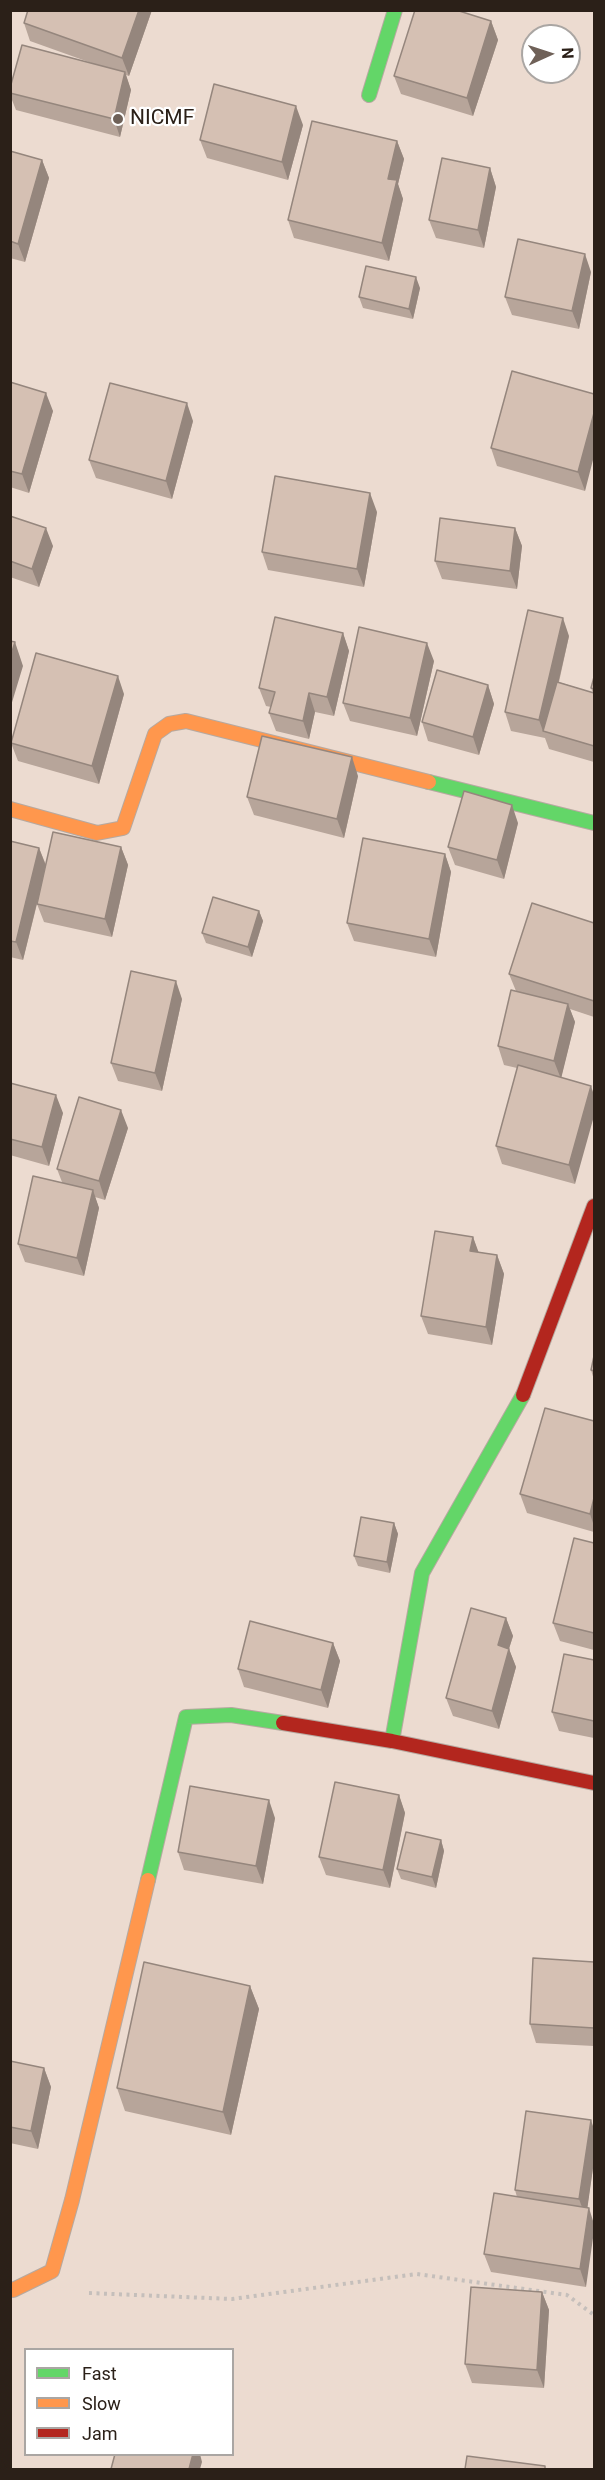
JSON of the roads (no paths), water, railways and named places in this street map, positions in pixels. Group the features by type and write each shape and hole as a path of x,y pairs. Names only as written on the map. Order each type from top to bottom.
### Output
{"street":[{"path":"369,95 395,10"},
{"path":"10,809 97,833 123,828 155,734 169,724 186,721 594,823"},
{"path":"392,1742 422,1573 527,1389 594,1206"},
{"path":"10,2289 13,2290 52,2271 72,2200 186,1717 231,1715 392,1742 594,1783"}],"place":[{"name":"NICMF","path":"118,119"}]}
